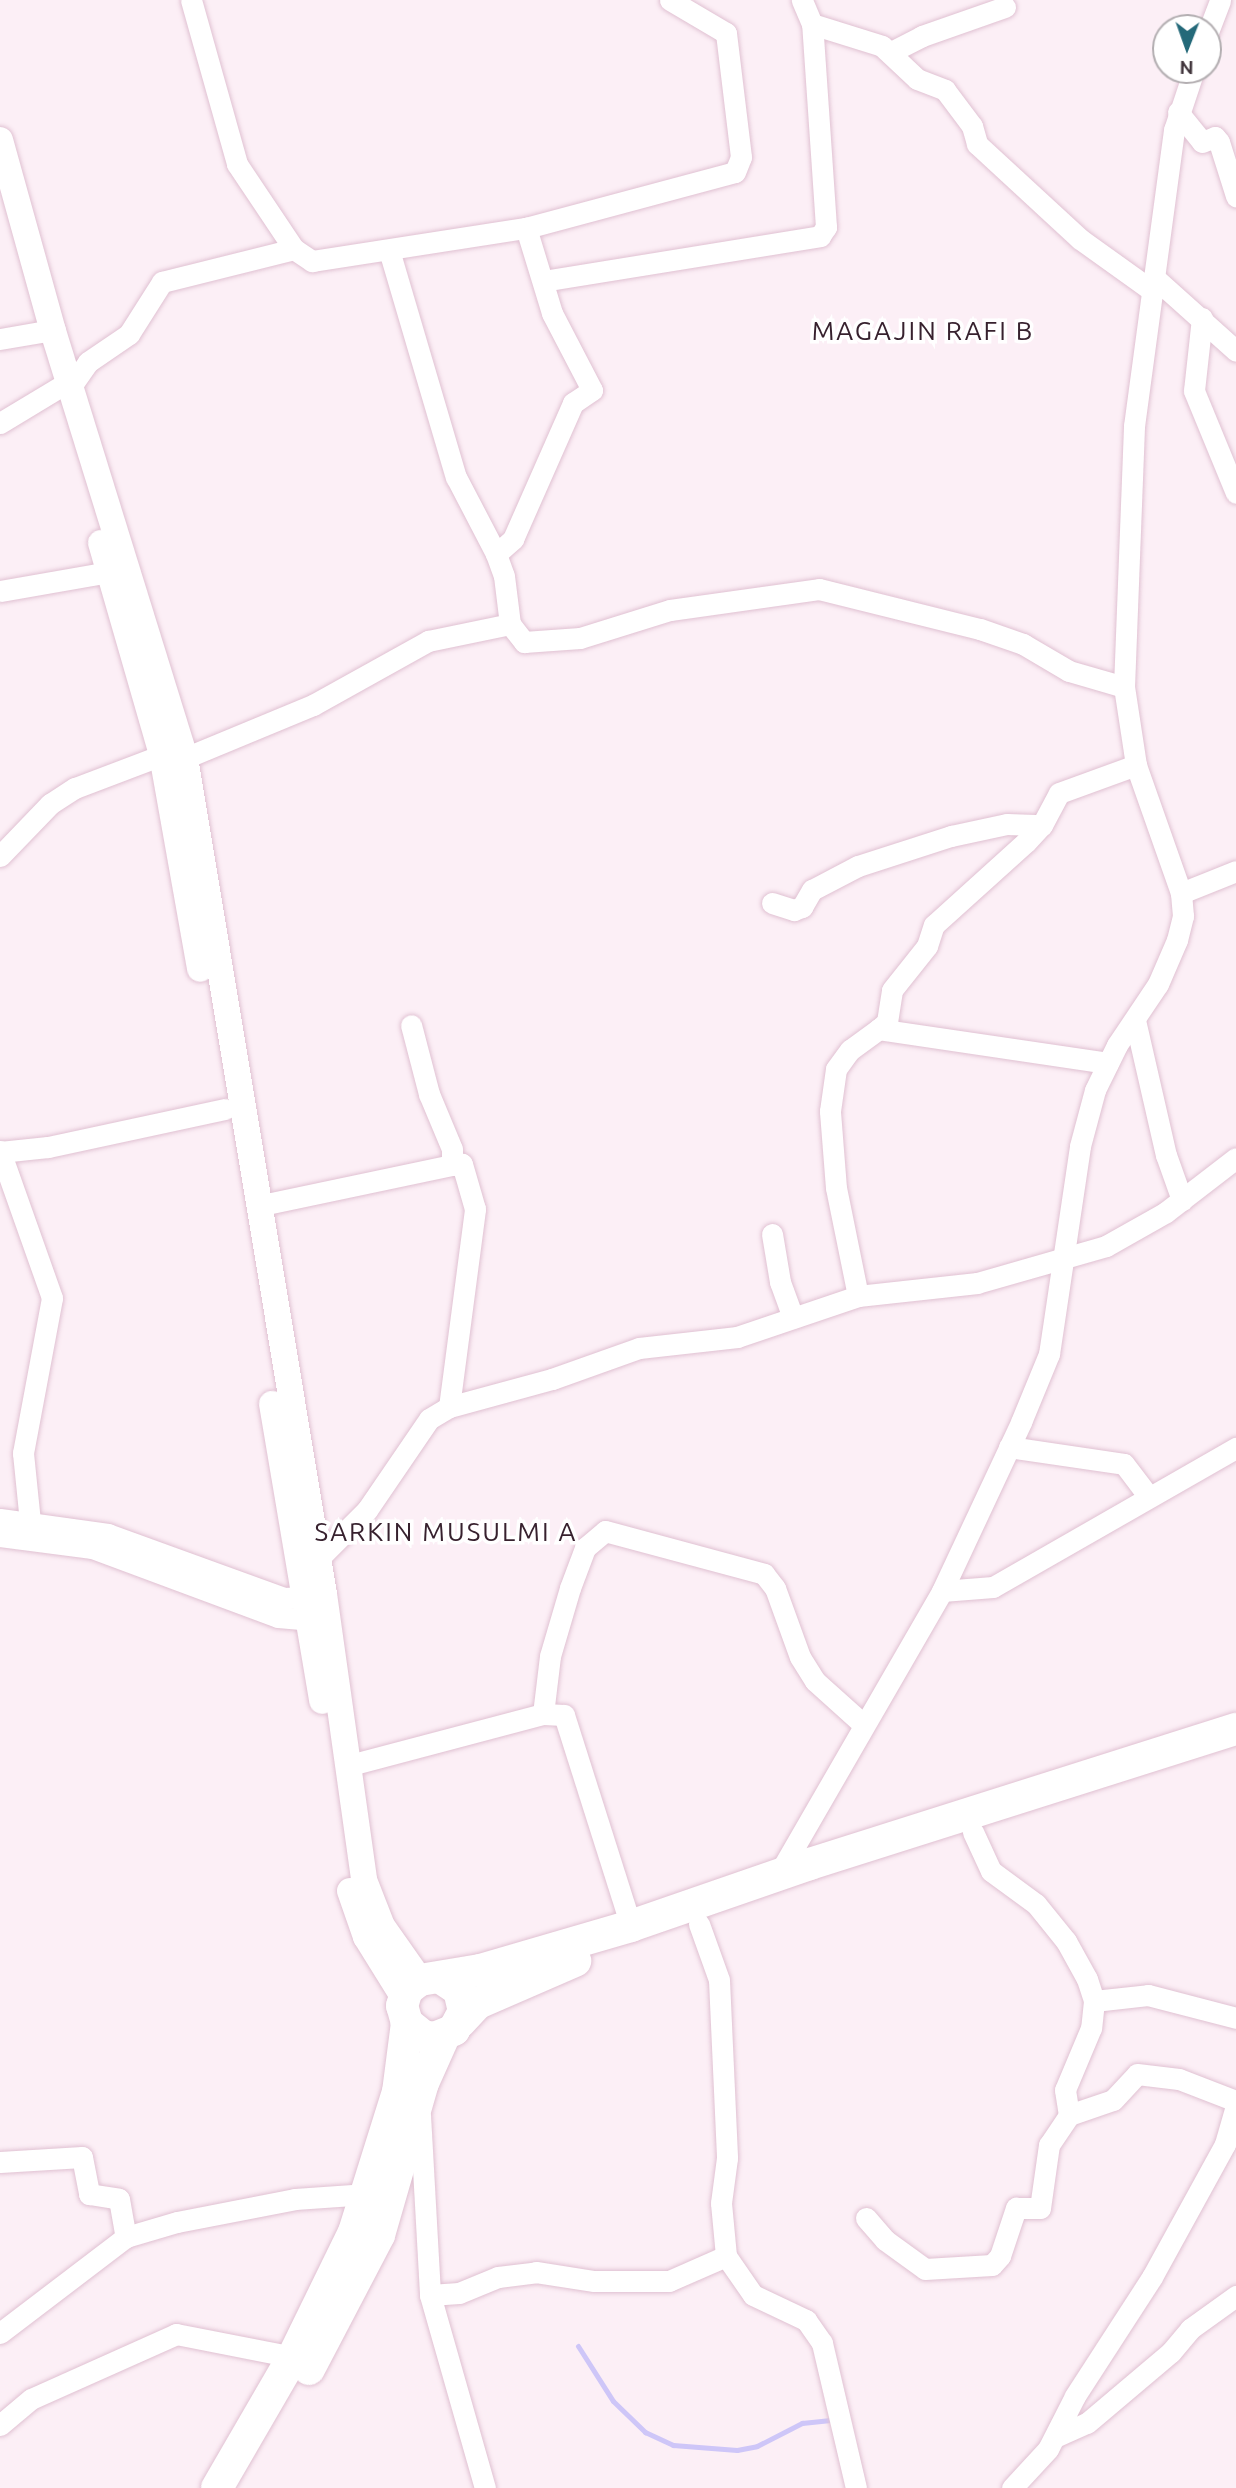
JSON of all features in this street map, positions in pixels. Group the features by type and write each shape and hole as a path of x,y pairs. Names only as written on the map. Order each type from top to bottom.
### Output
{"highway":[{"path":"418,1995 1236,1729"},
{"path":"418,1995 423,2036 452,2029 478,2003 535,1977 1236,1746"},
{"path":"239,2488 362,2276 379,2235 420,2099 452,2029 464,2011 459,1990 418,1995"},
{"path":"217,2488 293,2357 354,2232 398,2092 418,1995"}],"main road":[{"path":"0,140 110,572 173,756 225,1109 316,1609 350,1765 356,1829 372,1905 418,1995"},
{"path":"2,200 41,332 65,387 173,756 257,1206 317,1560 316,1609 350,1891 366,1937 418,1995"}],"street":[{"path":"191,0 237,164 294,249 312,261 526,228 726,176 739,165 726,33 670,0"},
{"path":"543,281 820,236 826,227 812,24 803,0"},
{"path":"891,52 922,36 1005,7"},
{"path":"812,24 891,52 917,79 945,90 972,125 977,144 1020,179 1045,209 1202,318 1236,351"},
{"path":"777,1877 942,1591 1049,1353 1080,1146 1095,1090 1177,940 1183,916 1181,893 1136,765 1124,687 1133,426 1178,112 1189,84"},
{"path":"1178,112 1202,142 1216,137 1236,196"},
{"path":"496,554 513,540 573,403 592,390 552,313 526,228"},
{"path":"0,423 65,387 88,362 129,334 162,282 294,249"},
{"path":"389,250 456,477 496,554 504,576 510,624 524,642 580,638 670,610 819,589 980,629 1023,644 1069,671 1124,687"},
{"path":"1202,318 1194,391 1236,493"},
{"path":"0,339 41,332"},
{"path":"0,590 110,572"},
{"path":"0,856 50,804 75,788 313,705 428,641 510,624"},
{"path":"858,1297 836,1188 830,1111 836,1069 850,1050 887,1022 892,990 927,946 934,925 1042,825 1054,800 1070,785 1136,765"},
{"path":"772,903 794,910 802,907 812,890 858,866 951,836 1007,824 1042,825"},
{"path":"1181,893 1236,871"},
{"path":"1135,1020 1166,1155 1182,1200"},
{"path":"411,1025 429,1094 452,1149 452,1166"},
{"path":"879,1029 1108,1063"},
{"path":"30,1522 23,1453 52,1298 0,1152 48,1147 225,1109"},
{"path":"317,1560 367,1510 429,1419 449,1406 552,1379 639,1348 737,1337 858,1297 977,1283 1064,1259 1133,1234 1236,1158"},
{"path":"257,1206 462,1164 475,1209 449,1406"},
{"path":"772,1234 780,1282 793,1318"},
{"path":"1009,1447 1124,1464 1149,1497"},
{"path":"942,1591 993,1587 1236,1448"},
{"path":"0,1519 108,1534 316,1609"},
{"path":"543,1714 550,1656 570,1588 585,1548 605,1531 764,1574 775,1588 800,1657 816,1682 864,1725"},
{"path":"0,1536 92,1548 278,1617 316,1609"},
{"path":"350,1765 556,1711 569,1724 631,1926"},
{"path":"866,2218 885,2239 925,2269 992,2265 1000,2256 1016,2208 1040,2208 1048,2145 1069,2115 1066,2090 1091,2028 1094,2001 1066,1941 1028,1896 991,1871 972,1832"},
{"path":"699,1924 719,1980 727,2158 721,2203 726,2256 754,2295 806,2320 822,2343 856,2488"},
{"path":"1094,2001 1148,1995 1236,2018"},
{"path":"1012,2488 1055,2437 1075,2396 1152,2277 1225,2144 1236,2104 1179,2079 1137,2074 1099,2108 1069,2115"},
{"path":"420,2099 430,2295 485,2488"},
{"path":"0,2162 82,2157 89,2194 119,2199 126,2237"},
{"path":"0,2333 126,2237 177,2222 295,2199 368,2194"},
{"path":"430,2295 459,2293 498,2277 537,2272 594,2281 668,2281 726,2256"},
{"path":"1055,2437 1087,2423 1154,2367 1190,2329 1236,2296"},
{"path":"0,2425 31,2399 176,2334 293,2357"}],"waterway":[{"path":"578,2346 613,2401 645,2432 673,2445 737,2450 757,2446 802,2423 833,2420"}],"district":[{"name":"MAGAJIN RAFI B","path":"923,331"},
{"name":"SARKIN MUSULMI A","path":"446,1532"}]}
